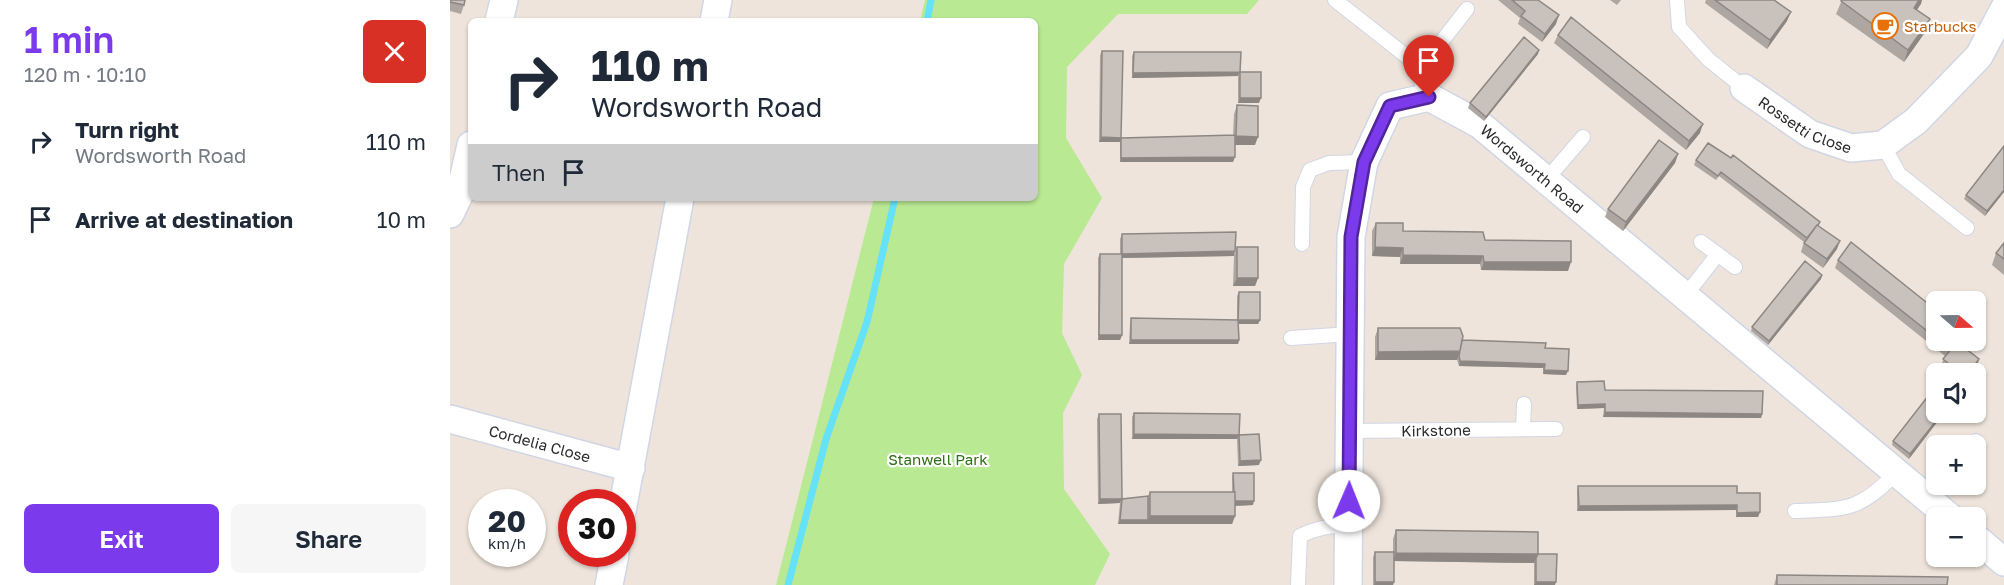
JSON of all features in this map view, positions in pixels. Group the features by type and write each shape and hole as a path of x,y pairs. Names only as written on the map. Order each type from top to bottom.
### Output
{"street":[{"path":"501,18 504,0"},
{"path":"715,18 718,0"},
{"path":"1979,56 2004,9"},
{"path":"1883,145 1916,121 1979,56 2004,41"},
{"path":"1348,585 1351,237 1364,162 1390,106 1423,85"},
{"name":"Wordsworth Road","path":"1423,85 1479,124 1897,472 1926,487"},
{"name":"Rossetti Close","path":"1744,88 1809,134 1851,148 1883,145"},
{"path":"450,214 460,194 468,158"},
{"path":"627,489 679,201"},
{"name":"Cordelia Close","path":"450,419 631,468"},
{"path":"1986,547 2004,562"},
{"path":"609,585 612,567"}],"lane":[{"path":"1335,0 1410,59 1423,85"},
{"path":"1677,0 1679,27 1708,59 1744,88"},
{"path":"1423,85 1467,9"},
{"path":"1546,180 1582,137"},
{"path":"1883,145 1899,174 1967,228"},
{"path":"1302,244 1303,188 1310,170 1329,163 1364,162"},
{"path":"1701,242 1735,267"},
{"path":"1685,296 1718,254"},
{"path":"1292,338 1350,334"},
{"path":"1523,429 1524,404"},
{"name":"Kirkstone","path":"1350,431 1556,429"},
{"path":"1796,511 1836,510 1857,505 1871,496 1897,472"},
{"path":"1298,585 1300,536 1316,528 1349,525"}],"green space":[{"name":"Stanwell Park","path":"925,0 1259,0 1247,14 1118,14 1067,67 1066,138 1102,198 1064,264 1062,333 1082,375 1063,413 1064,489 1110,554 1095,585 776,585 873,201 1038,201 1038,18 921,18"}],"building":[{"path":"450,0 465,0 464,5 450,2"},
{"path":"1512,0 1538,0 1559,15 1545,34 1521,16 1525,11"},
{"path":"1715,0 1774,0 1791,12 1770,40"},
{"name":"Starbucks","path":"1842,0 1919,0 1914,8 1930,19 1908,50"},
{"path":"1571,17 1703,124 1689,141 1558,35"},
{"path":"1524,37 1539,50 1486,117 1470,103"},
{"path":"1102,51 1123,51 1121,138 1101,137"},
{"path":"1134,52 1241,52 1240,72 1133,73"},
{"path":"1240,72 1261,72 1261,98 1240,98"},
{"path":"1237,105 1258,106 1258,137 1236,136"},
{"path":"1235,135 1235,157 1121,158 1121,138"},
{"path":"1659,140 1678,154 1626,222 1608,209"},
{"path":"1708,143 1731,158 1733,155 1820,222 1807,238 1721,172 1718,176 1696,160"},
{"path":"2004,146 2004,190 1987,211 1966,195"},
{"path":"1376,223 1403,223 1403,231 1483,232 1485,240 1571,241 1571,262 1484,262 1483,256 1403,255 1403,248 1375,247"},
{"path":"1817,225 1840,241 1827,259 1804,243"},
{"path":"1236,232 1235,251 1122,254 1122,234"},
{"path":"1851,242 1926,302 1926,330 1838,260"},
{"path":"2004,243 2004,259 1996,253"},
{"path":"1237,247 1258,247 1258,278 1237,278"},
{"path":"1100,254 1122,254 1122,335 1099,335"},
{"path":"1805,261 1822,275 1769,341 1752,327"},
{"path":"1239,292 1260,292 1260,320 1238,320"},
{"path":"1131,318 1238,320 1239,340 1131,340"},
{"path":"1378,328 1460,328 1463,336 1460,351 1378,352"},
{"path":"1462,340 1546,343 1545,348 1569,349 1568,371 1544,370 1545,364 1460,361"},
{"path":"1950,351 1969,351 1979,359 1976,363 1948,363 1943,359"},
{"path":"1604,381 1605,390 1763,391 1762,414 1605,412 1605,404 1578,405 1577,382"},
{"path":"1926,399 1926,423 1934,423 1910,454 1893,441"},
{"path":"1134,413 1240,414 1239,435 1134,434"},
{"path":"1099,414 1121,414 1122,499 1100,499"},
{"path":"1259,434 1261,460 1240,461 1239,435"},
{"path":"1233,473 1254,473 1254,501 1235,501"},
{"path":"1578,486 1737,486 1737,493 1760,493 1760,512 1737,513 1737,505 1579,506"},
{"path":"1150,492 1235,492 1235,516 1150,516"},
{"path":"1148,496 1148,520 1120,520 1122,499"},
{"path":"1396,530 1538,532 1538,554 1396,553"},
{"path":"1375,552 1394,552 1394,582 1375,582"},
{"path":"1538,554 1557,554 1556,582 1536,582"},
{"path":"1777,575 1948,577 1947,585 1777,585"}],"waterway":[{"path":"928,18 931,0"},
{"path":"788,585 826,439 867,322 894,201"}],"place":[{"name":"Starbucks","path":"1885,26"}],"route":[{"path":"1349,501 1351,237 1364,162 1390,106 1429,97"}]}
